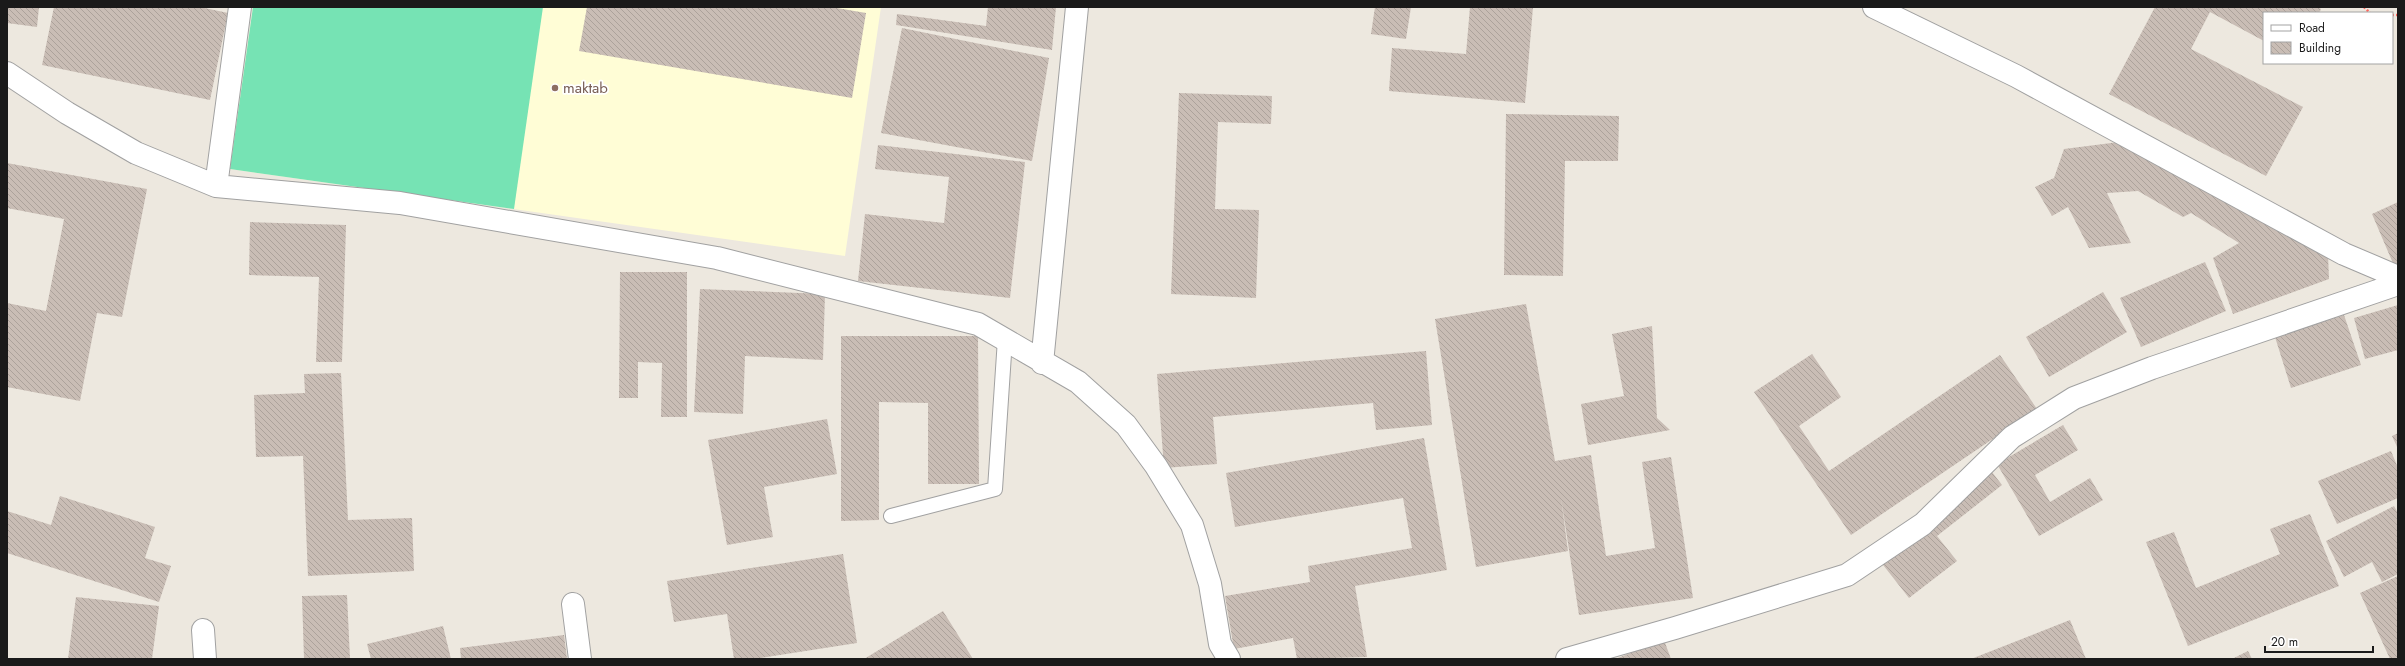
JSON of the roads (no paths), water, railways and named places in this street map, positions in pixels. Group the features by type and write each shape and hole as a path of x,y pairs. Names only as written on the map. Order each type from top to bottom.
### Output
{"street":[{"path":"216,186 240,7"},
{"path":"1042,363 1077,7"},
{"path":"1874,7 2016,76 2344,254 2398,277"},
{"path":"7,74 136,153 216,186 400,203 717,258 978,324 1006,339 1042,363 1078,382 1126,425 1156,466 1192,525 1210,584 1220,644 1229,659"},
{"path":"1567,659 1675,628 1847,575 1923,524 2012,437 2074,398 2152,368 2398,284"},
{"path":"573,604 580,659"},
{"path":"203,630 204,659"}],"lane":[{"path":"891,516 995,489 1006,339"}],"place":[{"name":"maktab","path":"555,88"}]}
